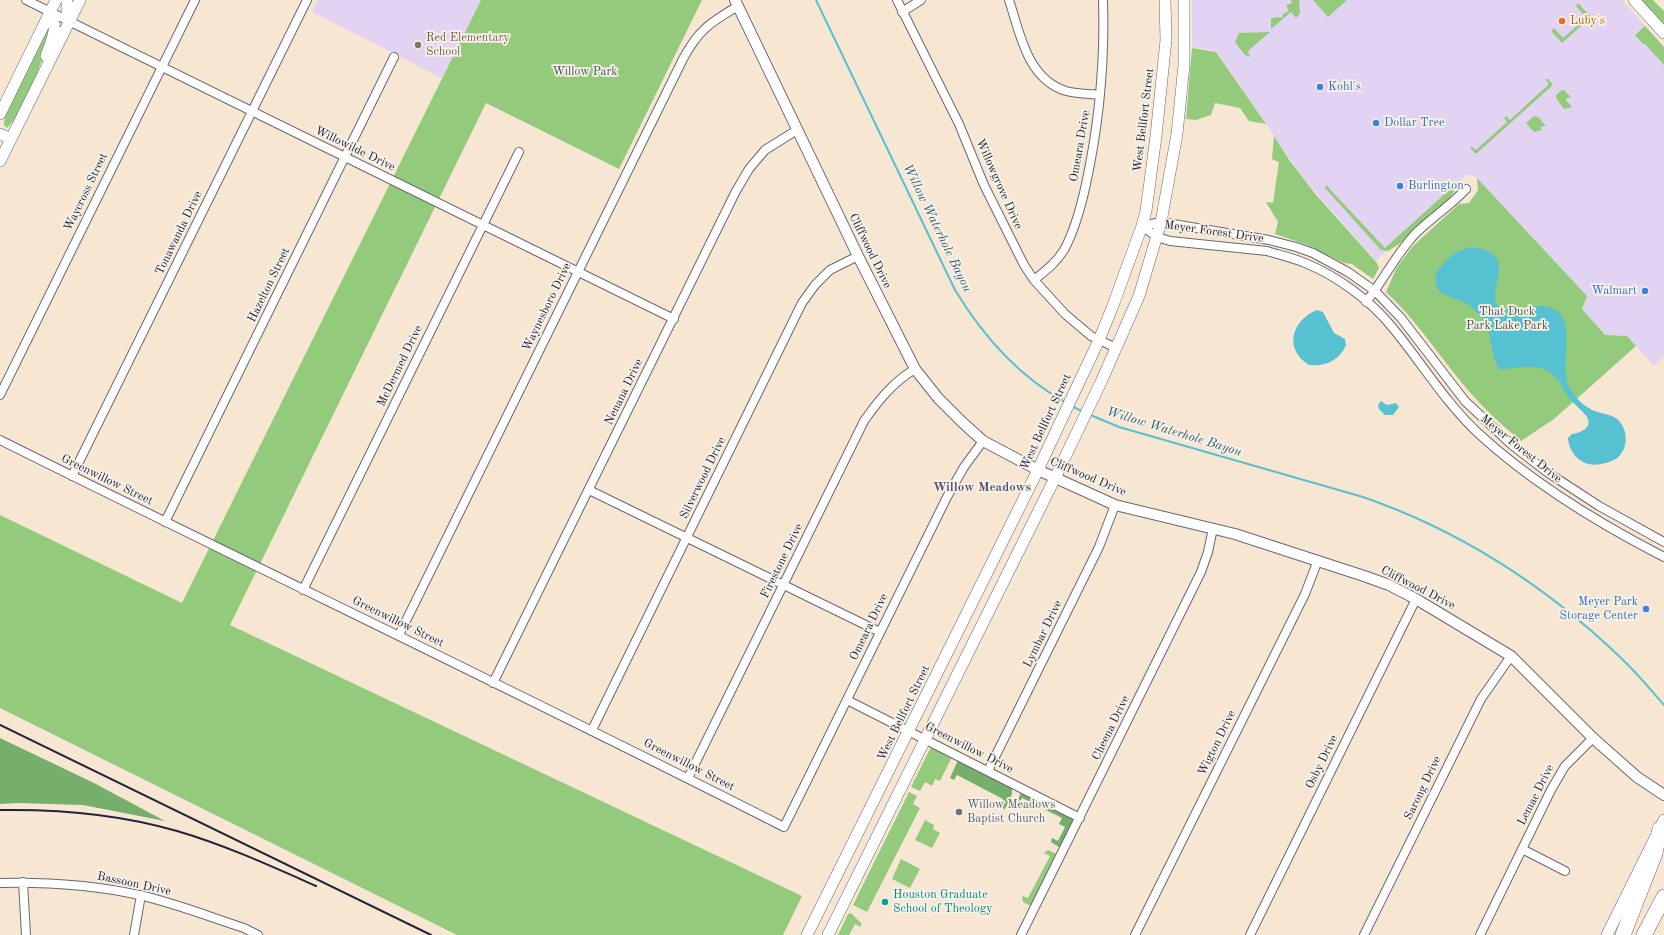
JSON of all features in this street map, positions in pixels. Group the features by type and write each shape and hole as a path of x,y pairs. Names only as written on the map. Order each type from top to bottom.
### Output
{"highway":[{"path":"1623,935 1655,854 1662,824"},
{"path":"1644,935 1664,896"}],"main road":[{"path":"0,114 56,0"},
{"path":"67,0 67,12 70,22"},
{"path":"0,161 80,0"},
{"name":"West Bellfort Street","path":"807,935 1038,470 1099,340 1142,226 1146,211 1156,136 1166,40 1165,0"},
{"path":"828,935 990,606 1055,478 1139,296 1161,222 1177,134 1184,40 1184,0"},
{"path":"1634,0 1664,33"},
{"path":"36,89 56,27 55,20 50,12"},
{"path":"1166,40 1184,40"},
{"path":"0,134 11,139"},
{"path":"974,599 990,606"},
{"path":"1607,935 1662,824"},
{"path":"826,897 843,905"}],"street":[{"name":"Willowilde Drive","path":"26,0 674,319"},
{"name":"Waycross Street","path":"0,395 194,0"},
{"name":"Tonawanda Drive","path":"72,476 308,0"},
{"name":"Willowgrove Drive","path":"897,0 960,124 984,185 1007,233 1034,280 1066,314 1091,336 1116,348"},
{"path":"902,12 921,0"},
{"path":"1009,0 1029,58 1041,75 1055,86 1066,91 1100,95"},
{"name":"Omeara Drive","path":"1034,280 1057,260 1064,250 1075,224 1093,153 1100,95 1103,47 1103,0"},
{"name":"Cliffwood Drive","path":"736,3 858,256 915,369 938,398 983,441 1038,470 1115,505 1213,528 1318,560 1389,585 1416,599 1510,656 1593,738 1637,777 1664,795"},
{"name":"Waynesboro Drive","path":"399,636 577,272 693,41 702,30 736,3"},
{"name":"Hazelton Street","path":"165,522 394,57"},
{"name":"Nenana Drive","path":"494,683 736,191 749,169 765,150 797,130"},
{"name":"McDermed Drive","path":"303,590 519,152"},
{"path":"1366,302 1403,249 1417,232 1466,189"},
{"name":"Meyer Forest Drive","path":"1142,226 1161,222 1269,240 1296,247 1332,262 1374,292 1401,318 1474,411 1529,458 1593,502 1643,532 1664,542"},
{"name":"Meyer Forest Drive","path":"1142,226 1157,237 1170,241 1267,251 1305,263 1356,293 1391,326 1443,394 1478,432 1544,485 1592,517 1664,557"},
{"path":"1267,251 1269,240"},
{"name":"Silverwood Drive","path":"592,730 802,303 815,285 830,270 858,256"},
{"path":"1413,353 1423,346"},
{"name":"Firestone Drive","path":"688,778 864,422 878,400 904,375 915,369"},
{"name":"Greenwillow Street","path":"0,440 303,590 592,730 784,827"},
{"name":"Omeara Drive","path":"784,827 947,497 964,467 983,441"},
{"path":"1521,468 1529,458"},
{"path":"589,490 880,632"},
{"name":"Lymbar Drive","path":"988,771 1099,547 1115,505"},
{"name":"Cheena Drive","path":"1021,935 1201,572 1208,552 1213,528"},
{"path":"1636,542 1643,532"},
{"name":"Wigton Drive","path":"1135,935 1305,594 1318,560"},
{"name":"Osby Drive","path":"1250,935 1416,599"},
{"name":"Sarong Drive","path":"1364,935 1481,699 1510,656"},
{"name":"Greenwillow Drive","path":"847,700 1080,818"},
{"name":"Lemac Drive","path":"1480,935 1565,766 1593,738"},
{"path":"1522,849 1565,871"},
{"path":"24,882 26,935"},
{"name":"Bassoon Drive","path":"0,883 62,883 110,889 141,895 237,926 258,935"},
{"path":"134,935 141,895"}],"shaded area":[{"name":"Red Elementary School","path":"318,0 481,0 442,78 312,12"},
{"path":"1192,0 1622,0 1664,47 1664,357 1654,366 1627,336 1605,335 1582,309 1587,296 1477,178 1472,175 1466,175 1376,261 1304,179 1216,51 1192,47"}],"green space":[{"name":"Willow Park","path":"481,0 702,0 619,169 486,103 230,625 802,896 783,935 457,935 0,708 0,515 182,603"},
{"path":"1291,0 1299,0 1300,13 1296,18 1291,12 1271,29 1271,18 1283,17 1283,14 1289,11 1286,5 1292,3"},
{"path":"1313,0 1347,0 1328,17"},
{"path":"1641,0 1653,0 1664,11 1664,24"},
{"path":"1578,3 1591,17 1562,43 1551,31 1554,28 1563,38 1586,18 1576,6"},
{"path":"49,25 53,27 29,94 15,119 7,128 4,125 5,113"},
{"path":"1645,26 1664,47 1664,65 1635,35"},
{"path":"1270,32 1249,50 1248,53 1251,57 1245,55 1235,42 1239,33"},
{"path":"1192,48 1216,52 1266,124 1249,121 1240,108 1215,103 1211,115 1196,120 1186,119"},
{"path":"1545,79 1548,79 1553,85 1477,153 1475,153 1470,147 1471,146 1476,150 1507,122 1504,118 1506,116 1510,120 1549,84"},
{"path":"1564,90 1571,97 1565,99 1572,107 1564,109 1556,98 1556,95"},
{"path":"1534,116 1538,117 1546,126 1540,127 1542,130 1534,132 1526,123"},
{"path":"1274,136 1290,161 1317,196 1377,263 1379,268 1373,279 1352,264 1344,263 1307,245 1275,234 1278,222 1266,202 1273,203 1279,162 1272,159"},
{"name":"That Duck Park Lake Park","path":"1477,178 1587,296 1582,309 1605,335 1627,336 1636,346 1554,419 1521,441 1495,419 1472,395 1414,322 1386,292 1397,267 1413,246 1459,204 1469,203 1478,190"},
{"path":"1459,181 1448,200 1429,220 1418,230 1388,251 1381,250 1325,188 1326,185 1385,248"},
{"path":"0,738 94,783 165,821 83,805 18,803 0,804"},
{"path":"934,747 952,757 940,781 935,779 932,786 925,782 920,791 911,787 930,749"},
{"path":"958,760 1012,786 1012,794 1005,809 1001,808 1003,799 957,775 954,780 950,778"},
{"path":"909,792 917,796 913,804 920,808 867,912 853,905"},
{"path":"1021,792 1074,817 1074,821 1061,847 1051,842 1052,838 1058,841 1065,827 1059,824 1062,818 1022,798 1019,803 1017,802"},
{"path":"925,820 934,825 933,829 940,833 932,848 915,840"},
{"path":"1048,850 1057,854 1031,906 1023,902 1022,898 1023,896 1028,898 1050,856 1044,853"},
{"path":"901,859 920,869 910,888 892,879"},
{"path":"851,913 861,923 861,927 855,924 849,935 838,935 848,914"}],"water":[{"path":"1471,247 1487,251 1495,257 1499,264 1495,300 1499,307 1504,310 1511,310 1533,306 1549,307 1557,311 1562,316 1566,333 1566,373 1569,386 1574,395 1590,409 1614,417 1620,422 1625,431 1626,441 1623,451 1619,457 1606,463 1595,465 1578,459 1571,450 1568,438 1572,434 1585,429 1588,421 1587,417 1570,399 1562,386 1552,374 1543,369 1522,367 1500,370 1494,358 1486,325 1480,316 1467,304 1439,291 1435,278 1438,271 1454,254"},
{"path":"1317,310 1323,312 1334,333 1345,339 1346,345 1340,355 1326,364 1309,365 1296,351 1294,335 1302,321 1308,315"},
{"path":"1381,401 1387,405 1396,403 1399,407 1393,415 1385,415 1379,409 1378,405"}],"waterway":[{"name":"Willow Waterhole Bayou","path":"816,0 955,290 977,323 1003,354 1032,380 1065,402"},
{"name":"Willow Waterhole Bayou","path":"1072,406 1083,412"},
{"name":"Willow Waterhole Bayou","path":"1088,414 1119,427 1363,497 1434,526 1501,563 1563,607 1627,663 1664,705"}],"railway":[{"path":"0,725 431,935"},
{"path":"0,810 45,810 89,814 133,820 155,825 230,849 316,886"}],"place":[{"name":"Luby's","path":"1562,21"},
{"name":"Red Elementary School","path":"418,45"},
{"name":"Kohl's","path":"1320,87"},
{"name":"Dollar Tree","path":"1376,123"},
{"name":"Burlington","path":"1400,186"},
{"name":"Walmart","path":"1645,291"},
{"name":"Meyer Park Storage Center","path":"1646,609"},
{"name":"Willow Meadows Baptist Church","path":"959,812"},
{"name":"Houston Graduate School of Theology","path":"885,902"}],"district":[{"name":"Willow Meadows","path":"982,488"}]}
